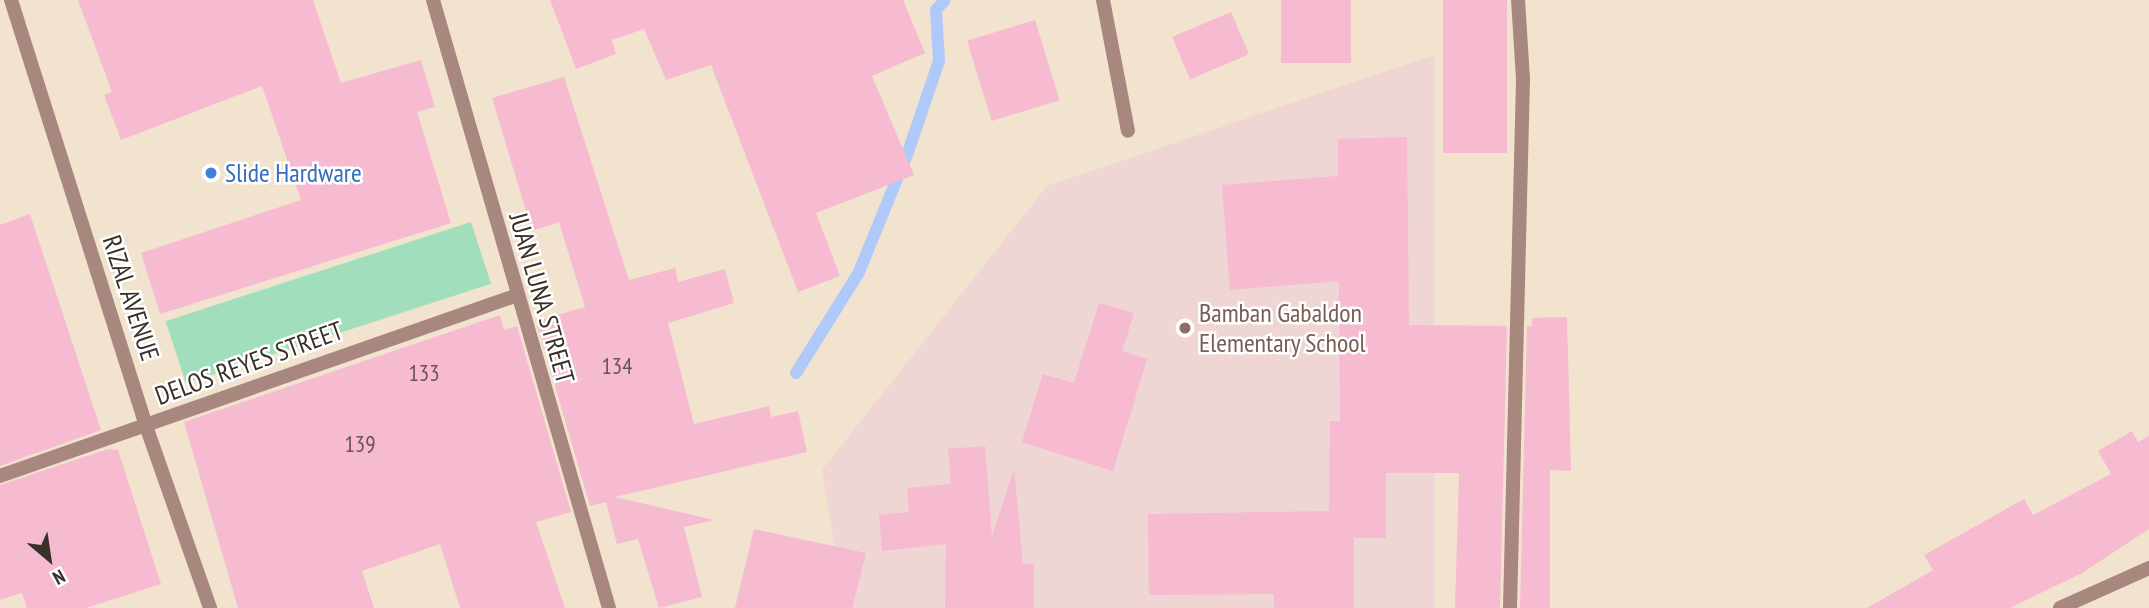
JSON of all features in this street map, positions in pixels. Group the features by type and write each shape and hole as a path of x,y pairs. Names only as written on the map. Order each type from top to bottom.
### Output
{"street":[{"name":"RIZAL AVENUE","path":"11,0 146,425 210,608"},
{"name":"JUAN LUNA STREET","path":"433,0 515,296 609,608"},
{"path":"1103,0 1128,131"},
{"path":"1510,608 1523,79 1518,0"},
{"name":"DELOS REYES STREET","path":"0,476 515,296"},
{"path":"2060,608 2149,568"}],"shaded area":[{"name":"Bamban Gabaldon Elementary School","path":"1434,55 1435,608 845,608 822,470 1047,186"}],"green space":[{"path":"471,222 491,284 186,383 166,321"}],"building":[{"path":"78,0 313,0 341,83 421,60 435,107 417,112 451,223 160,314 141,253 301,200 262,86 121,140 104,95 112,92"},
{"path":"550,0 903,0 925,53 872,76 914,175 816,213 840,276 798,292 711,65 666,80 644,29 612,40 616,54 576,69"},
{"path":"1281,0 1351,0 1351,63 1281,63"},
{"path":"1443,0 1507,0 1507,153 1443,153"},
{"path":"1231,12 1249,54 1190,79 1172,37"},
{"path":"1035,20 1060,100 992,121 967,41"},
{"path":"564,77 629,280 675,268 678,282 725,269 734,303 668,323 694,424 769,406 771,417 798,411 807,452 615,497 714,520 684,527 702,597 659,608 638,539 617,544 606,502 590,506 536,321 585,307 559,222 532,231 492,98"},
{"path":"1407,137 1409,325 1507,326 1500,608 1455,608 1459,473 1386,473 1386,538 1354,538 1354,608 1274,608 1274,594 1149,595 1148,514 1329,511 1330,421 1340,421 1339,281 1230,290 1222,185 1338,176 1338,139"},
{"path":"30,214 101,430 0,466 0,225"},
{"path":"1099,303 1134,313 1122,351 1147,359 1113,471 1022,442 1043,374 1074,383"},
{"path":"500,315 504,330 517,326 571,512 536,522 565,608 460,608 440,544 362,571 374,608 238,608 184,422"},
{"path":"1567,317 1571,471 1550,470 1550,608 1520,608 1527,326 1532,326 1532,318"},
{"path":"2132,431 2138,442 2149,436 2149,529 2082,573 2010,608 1867,608 1933,570 1924,555 2024,499 2033,515 2111,474 2098,451"},
{"path":"985,446 992,537 1014,469 1023,564 1034,564 1034,608 945,608 946,544 882,551 879,515 909,512 907,488 951,484 948,449"},
{"path":"108,449 118,450 161,584 86,608 27,608 22,593 0,600 0,485"},
{"path":"754,529 866,553 852,608 735,608"}],"waterway":[{"path":"796,373 859,272 908,152 939,61 936,10 945,0"}],"place":[{"name":"Slide Hardware","path":"211,173"},
{"name":"Bamban Gabaldon Elementary School","path":"1185,328"}]}
